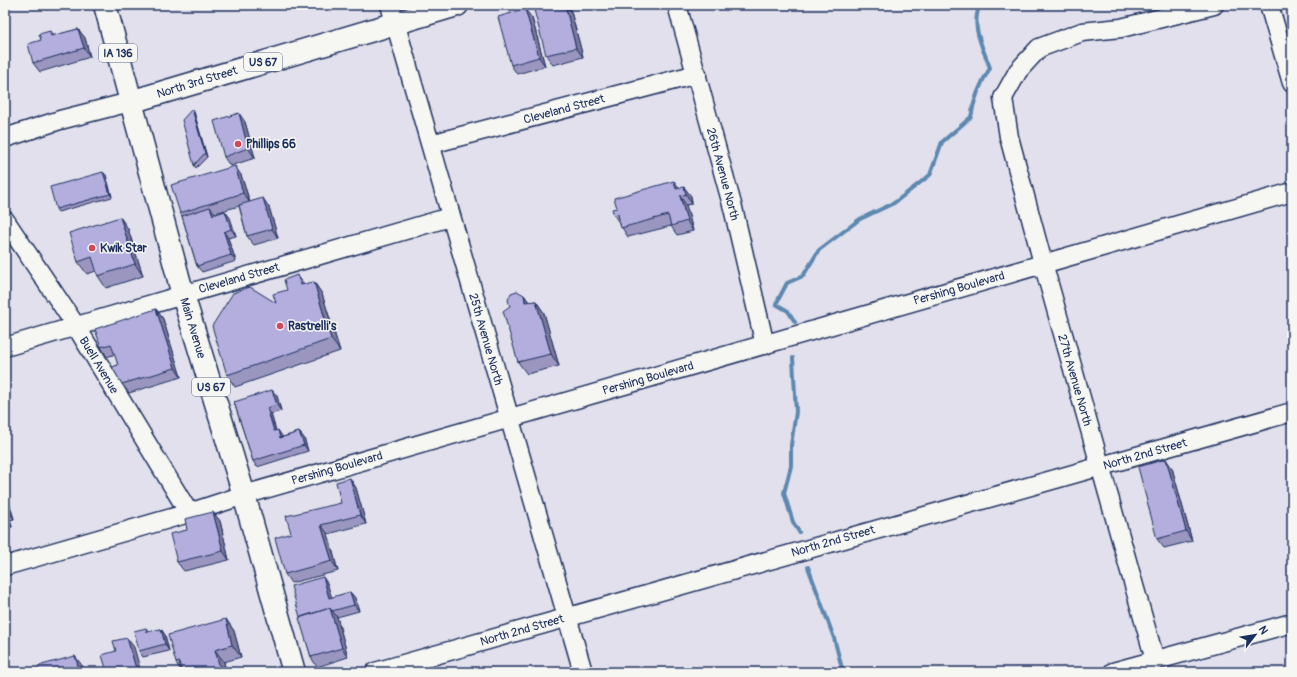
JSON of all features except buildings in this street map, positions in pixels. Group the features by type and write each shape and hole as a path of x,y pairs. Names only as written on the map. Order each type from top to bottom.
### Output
{"main road":[{"name":"Main Avenue","path":"105,5 183,294 244,495 294,672"},
{"name":"North 3rd Street","path":"130,102 393,14 457,5"}],"street":[{"name":"26th Avenue North","path":"677,5 733,208 765,345"},
{"name":"27th Avenue North","path":"1156,660 1043,263 1010,137 1003,98 1018,71 1039,48 1082,32 1121,28 1214,5"},
{"path":"1269,5 1292,83"},
{"name":"25th Avenue North","path":"393,14 431,144 450,217 583,672"},
{"name":"Cleveland Street","path":"431,144 697,74"},
{"name":"North 3rd Street","path":"5,138 60,120 130,102"},
{"name":"Pershing Boulevard","path":"5,566 189,513 244,495 1292,192"},
{"name":"Cleveland Street","path":"5,347 450,217"},
{"name":"Buell Avenue","path":"5,220 76,326 189,513"},
{"name":"North 2nd Street","path":"375,672 1292,412"},
{"path":"1113,672 1292,623"}],"waterway":[{"path":"795,322 788,311 776,304 787,283 803,276 819,250 860,219 894,203 930,175 942,142 971,117 978,91 990,68 981,45 977,29 976,21 980,5"},
{"path":"793,358 796,412 791,445 791,466 784,493 793,522 799,532"},
{"path":"808,567 834,638 843,672"}],"place":[{"name":"Phillips 66","path":"238,144"},
{"name":"Kwik Star","path":"92,248"},
{"name":"Rastrelli's","path":"280,326"}]}
